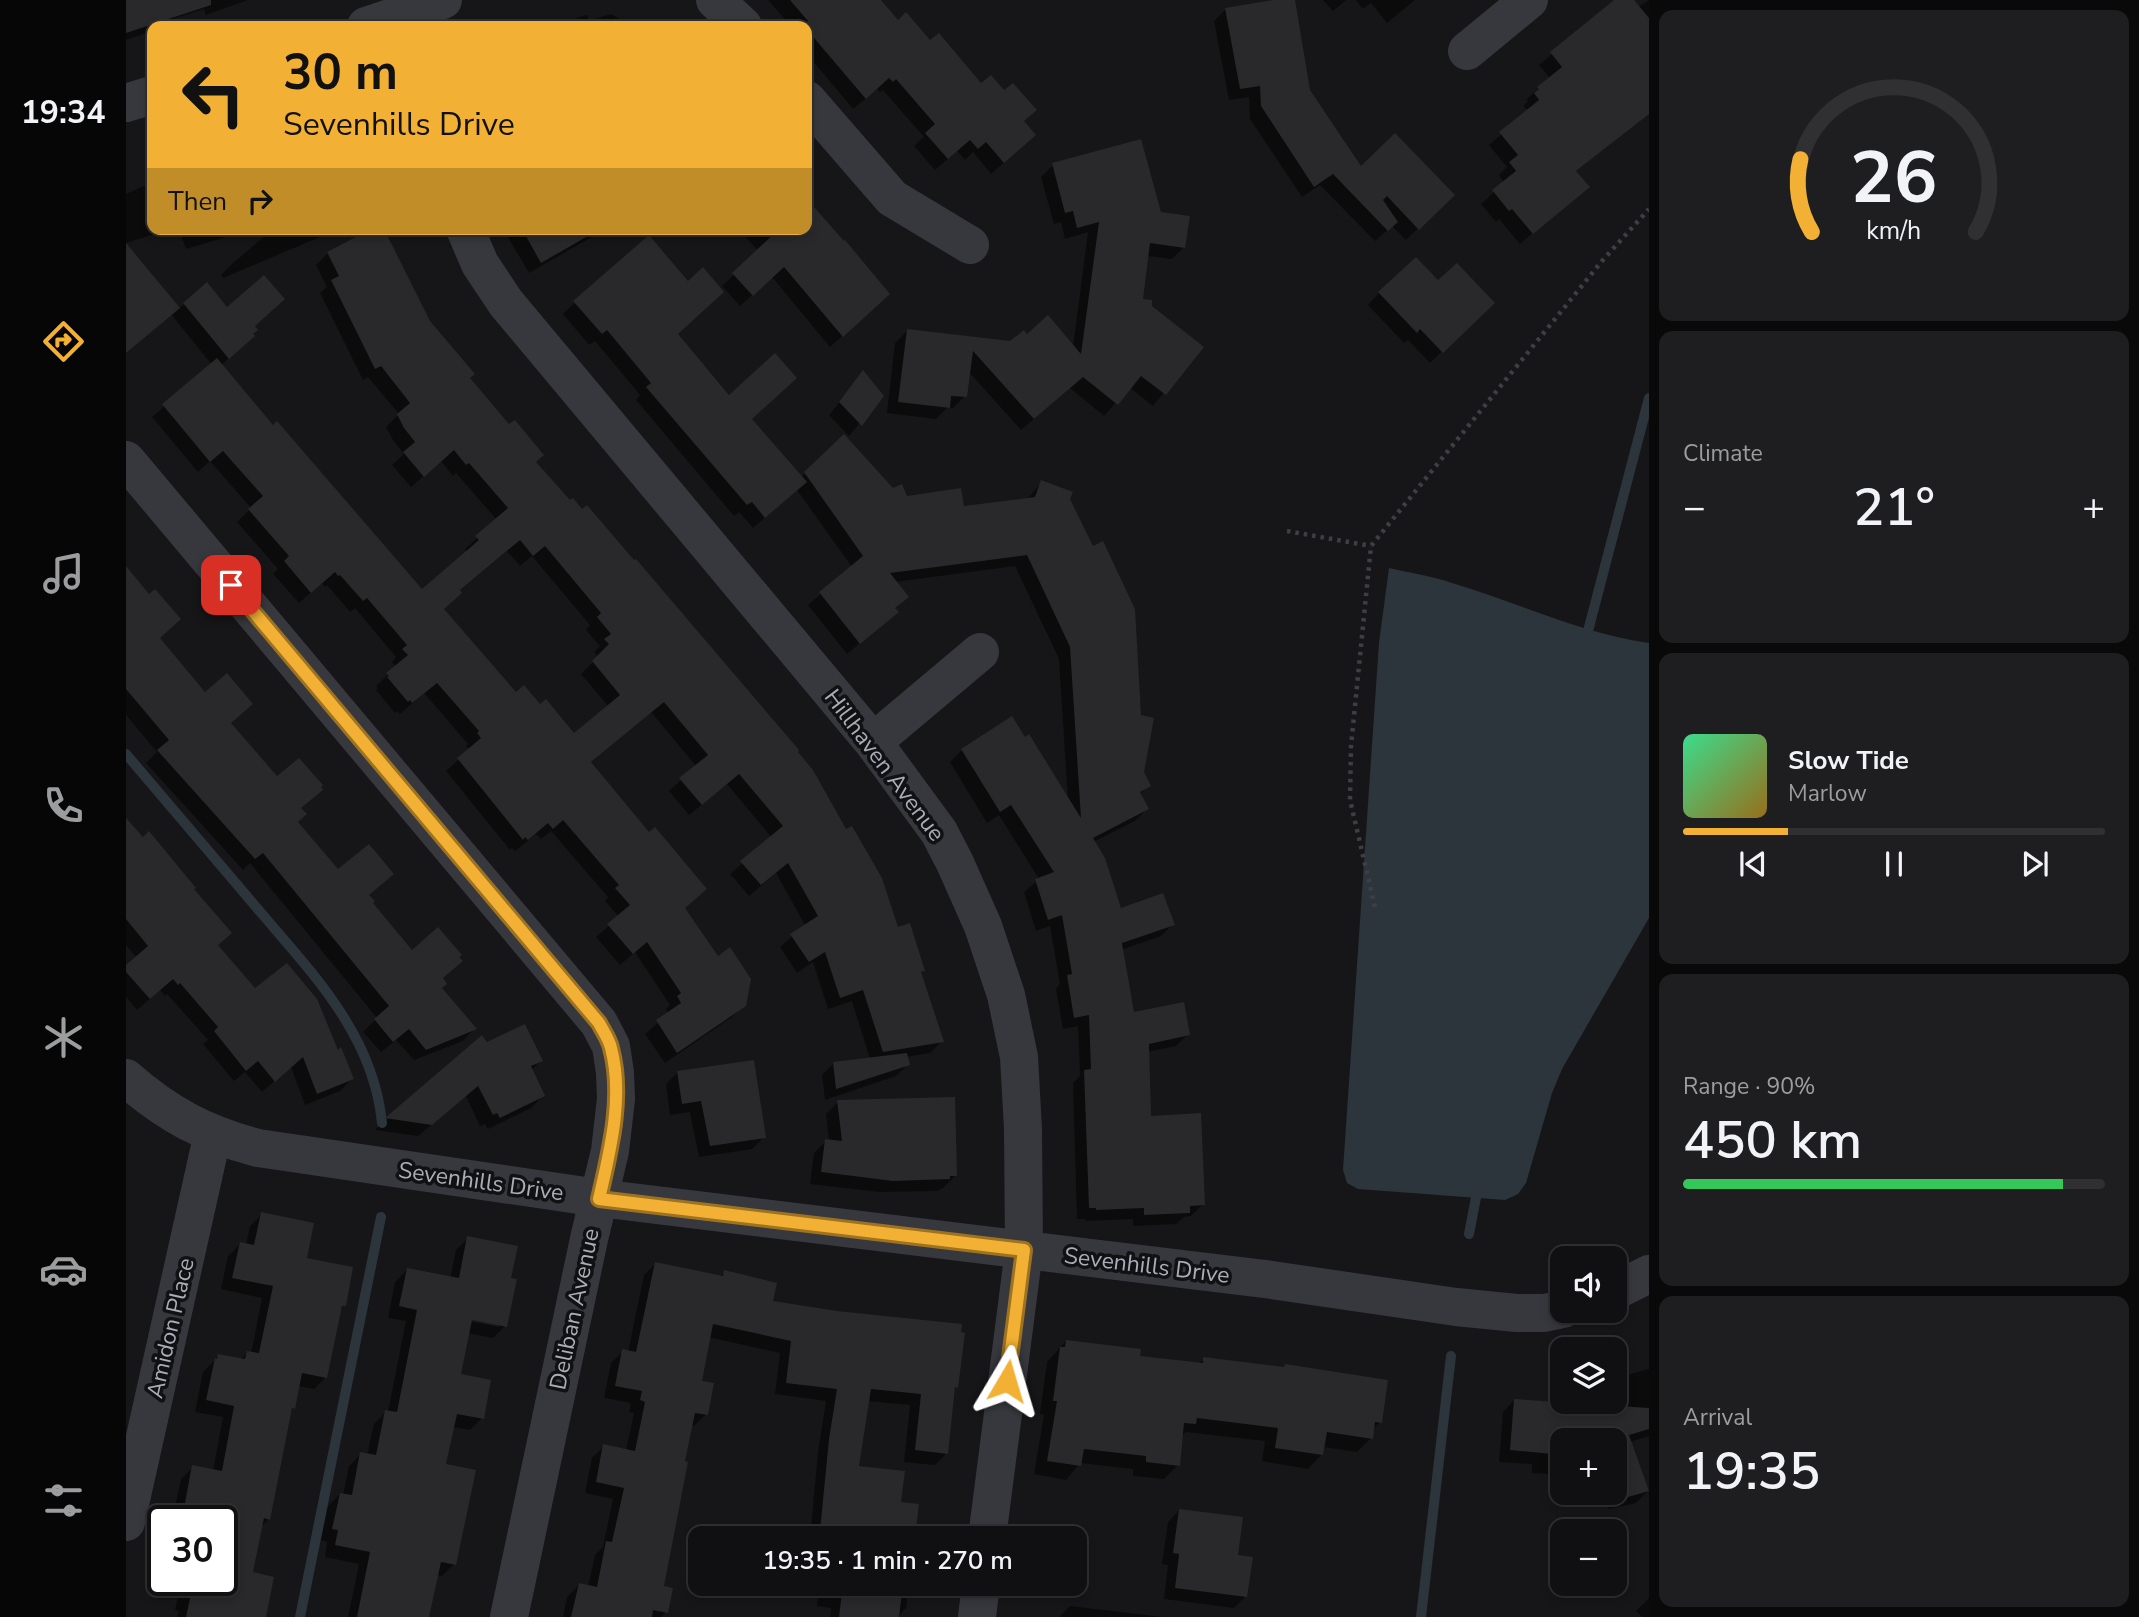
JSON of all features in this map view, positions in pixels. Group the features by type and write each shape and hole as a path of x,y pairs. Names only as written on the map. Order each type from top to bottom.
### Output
{"street":[{"path":"391,21 443,0"},
{"path":"715,0 738,21"},
{"path":"1467,51 1529,0"},
{"path":"126,103 147,97"},
{"path":"812,106 892,198 970,245"},
{"name":"Hillhaven Avenue","path":"468,235 480,264 506,303 873,742 939,832 983,926 1006,995 1019,1057 1023,1129 1024,1250 989,1526"},
{"name":"Deliban Avenue","path":"126,460 599,1023 611,1046 615,1099 610,1151 509,1617"},
{"path":"873,742 980,652"},
{"name":"Sevenhills Drive","path":"126,1078 162,1108 213,1133 258,1148 599,1199 1272,1280 1456,1307 1517,1313 1550,1312"},
{"name":"Amidon Place","path":"126,1522 213,1133"},
{"path":"1627,1285 1649,1274"},
{"path":"977,1617 980,1596"}],"path":[{"path":"1376,908 1354,820 1350,777 1371,546 1602,261 1649,209"},
{"path":"1287,531 1371,546"}],"shaded area":[{"path":"1389,568 1477,591 1573,625 1649,643 1649,918 1562,1069 1552,1093 1526,1183 1518,1194 1505,1200 1358,1189 1347,1183 1343,1170 1379,643"}],"building":[{"path":"126,0 211,0 211,5 162,21 147,21 147,26 126,33"},
{"path":"790,0 881,0 898,20 906,12 930,40 939,33 981,83 991,75 1004,90 1013,83 1037,110 1024,121 1036,135 1004,163 986,142 978,149 970,140 948,159 925,133 935,124 896,79 893,82 889,78 866,99 812,36 812,21 808,21"},
{"path":"1273,0 1295,0 1310,90 1361,166 1395,133 1455,195 1419,230 1387,196 1383,200 1398,222 1388,231 1333,174 1314,187 1261,106 1260,86 1240,89 1225,8"},
{"path":"1614,0 1634,0 1649,18 1649,114 1576,171 1590,187 1533,234 1492,190 1516,171 1509,162 1518,155 1499,132 1539,100 1534,93 1539,89 1537,87 1562,67 1550,52"},
{"path":"1141,139 1161,212 1190,216 1185,248 1150,243 1143,299 1152,300 1152,306 1204,347 1166,395 1141,376 1118,405 1083,377 1034,419 973,351 967,397 951,396 950,408 898,402 907,329 1010,341 1024,330 1027,334 1048,315 1081,354 1099,222 1077,228 1073,211 1065,213 1052,163"},
{"path":"812,205 890,294 843,337 784,267 753,296 732,273 773,235 812,235"},
{"path":"360,235 387,235 430,321 475,374 470,378 509,424 515,420 544,455 536,462 570,500 573,498 582,509 587,505 799,750 846,829 852,826 882,878 898,927 910,923 925,971 921,972 944,1042 883,1052 863,990 840,998 825,952 809,962 790,934 818,916 788,863 761,885 740,861 783,826 739,774 702,805 679,778 708,755 664,702 591,762 649,832 655,827 707,889 685,908 718,956 730,947 751,979 746,1006 677,1053 656,1020 681,1003 677,996 681,993 647,942 633,954 607,924 630,905 615,888 619,885 563,820 553,829 548,823 528,840 525,837 523,840 457,758 481,738 477,733 479,731 437,683 412,703 410,700 408,702 387,677 389,676 386,673 408,655 402,649 407,645 367,598 363,601 335,572 311,593 284,561 289,556 248,509 263,496 223,451 210,462 162,404 217,358 273,425 277,421 422,589 479,540 475,536 508,508 469,463 466,465 454,450 424,477 403,452 415,442 397,414 410,403 381,366 375,369 331,280 339,276 327,252","holes":["520,540 533,556 545,546 601,613 597,617 611,634 604,639 609,644 592,661 620,695 574,733 546,699 540,704 524,685 516,692 444,609 462,593 460,590"]},
{"path":"525,235 590,235 541,263"},
{"path":"649,235 688,281 703,267 724,292 678,334 729,395 775,353 797,378 752,419 807,482 765,518 752,502 747,505 646,387 651,383 607,330 602,334 573,301"},
{"path":"126,243 180,308 126,353"},
{"path":"1416,257 1438,280 1457,263 1495,303 1443,353 1420,329 1417,333 1378,292"},
{"path":"264,275 285,299 255,326 258,330 253,334 255,336 229,359 183,303 207,282 227,307"},
{"path":"863,370 884,396 862,426 839,402"},
{"path":"844,434 893,488 902,484 907,496 961,488 964,506 1035,497 1041,480 1073,492 1070,499 1093,546 1103,541 1135,609 1141,715 1154,718 1144,772 1151,786 1140,792 1149,809 1093,838 1105,858 1121,908 1163,893 1175,925 1122,943 1134,1012 1184,1002 1190,1035 1149,1044 1151,1116 1201,1113 1205,1205 1190,1206 1190,1213 1144,1215 1144,1208 1089,1208 1084,1070 1091,1069 1089,1015 1074,1018 1067,975 1072,974 1062,915 1048,920 1035,879 1054,872 1011,805 1000,812 961,749 1012,716 1025,737 1029,734 1081,818 1070,647 1027,555 890,573 909,597 895,608 899,612 860,644 819,592 863,556 804,472"},
{"path":"126,566 149,594 155,589 181,619 160,638 205,692 227,673 253,704 231,723 277,776 299,758 323,785 323,790 301,808 307,814 298,822 338,869 369,844 394,874 369,895 412,950 438,927 462,955 459,957 463,961 443,978 447,984 442,988 477,1029 426,1050 409,1029 393,1042 374,1019 389,1006 263,853 255,859 157,750 169,740 126,689"},
{"path":"126,818 143,837 149,831 232,933 218,945 255,988 287,963 317,999 338,1050 341,1047 354,1079 317,1094 303,1057 275,1082 258,1061 246,1071 214,1031 218,1027 180,983 178,985 173,979 150,999 126,972 126,965 148,946 126,919"},
{"path":"525,1024 543,1061 531,1066 545,1096 500,1118 497,1113 493,1115 478,1086 432,1125 385,1118 482,1035 487,1042"},
{"path":"907,1053 910,1065 836,1089 833,1062"},
{"path":"754,1060 766,1138 710,1146 701,1101 682,1104 677,1071"},
{"path":"955,1097 957,1176 950,1176 950,1179 893,1181 821,1172 825,1139 842,1141 837,1100"},
{"path":"261,1212 314,1223 307,1258 353,1267 346,1306 342,1306 327,1378 302,1373 295,1409 292,1408 270,1520 264,1518 253,1572 274,1577 266,1617 186,1617 191,1596 238,1596 238,1505 185,1503 192,1465 222,1471 234,1406 206,1400 215,1358 217,1359 218,1354 245,1359 247,1351 259,1353 273,1286 232,1278 240,1242 254,1245"},
{"path":"467,1236 518,1246 511,1278 517,1279 507,1327 472,1320 461,1374 491,1380 484,1419 457,1414 446,1464 476,1470 456,1565 441,1562 429,1617 357,1617 370,1552 335,1545 338,1530 332,1529 340,1493 352,1495 360,1452 376,1455 385,1410 397,1412 417,1310 399,1306 407,1268 459,1278"},
{"path":"655,1262 723,1276 724,1270 777,1283 773,1301 837,1311 962,1324 961,1332 965,1333 958,1388 955,1387 948,1454 915,1450 921,1394 871,1389 859,1466 905,1471 901,1502 919,1504 916,1526 820,1526 837,1389 786,1383 791,1341 713,1324 702,1381 714,1383 708,1415 695,1413 685,1461 688,1462 664,1586 673,1588 668,1613 653,1610 652,1617 571,1617 579,1583 597,1587 606,1541 612,1542 624,1488 596,1482 603,1444 635,1451 645,1402 640,1400 642,1391 615,1386 622,1349 636,1352"},
{"path":"1066,1340 1141,1349 1140,1356 1203,1363 1203,1357 1284,1367 1285,1364 1388,1380 1382,1423 1375,1422 1373,1439 1327,1432 1323,1455 1275,1448 1278,1428 1197,1418 1196,1424 1184,1423 1180,1466 1146,1462 1146,1456 1084,1449 1081,1466 1047,1461 1057,1401 1053,1401 1060,1347 1065,1347"},
{"path":"1514,1399 1550,1401 1550,1414 1627,1414 1627,1407 1649,1408 1649,1429 1629,1435 1649,1491 1627,1497 1627,1428 1550,1428 1550,1454 1510,1450"},
{"path":"1179,1509 1243,1517 1238,1555 1253,1557 1247,1597 1175,1588 1179,1554 1173,1553"},
{"path":"842,1596 902,1596 899,1617 839,1617"}],"waterway":[{"path":"1588,631 1649,398"},
{"path":"126,754 315,976 334,1003 366,1059 376,1090 382,1123"},
{"path":"1469,1234 1478,1187"},
{"path":"300,1617 381,1217"},
{"path":"1421,1617 1451,1356"}],"route":[{"path":"231,585 599,1023 611,1046 615,1099 610,1151 599,1199 1024,1250 1007,1381"}]}
